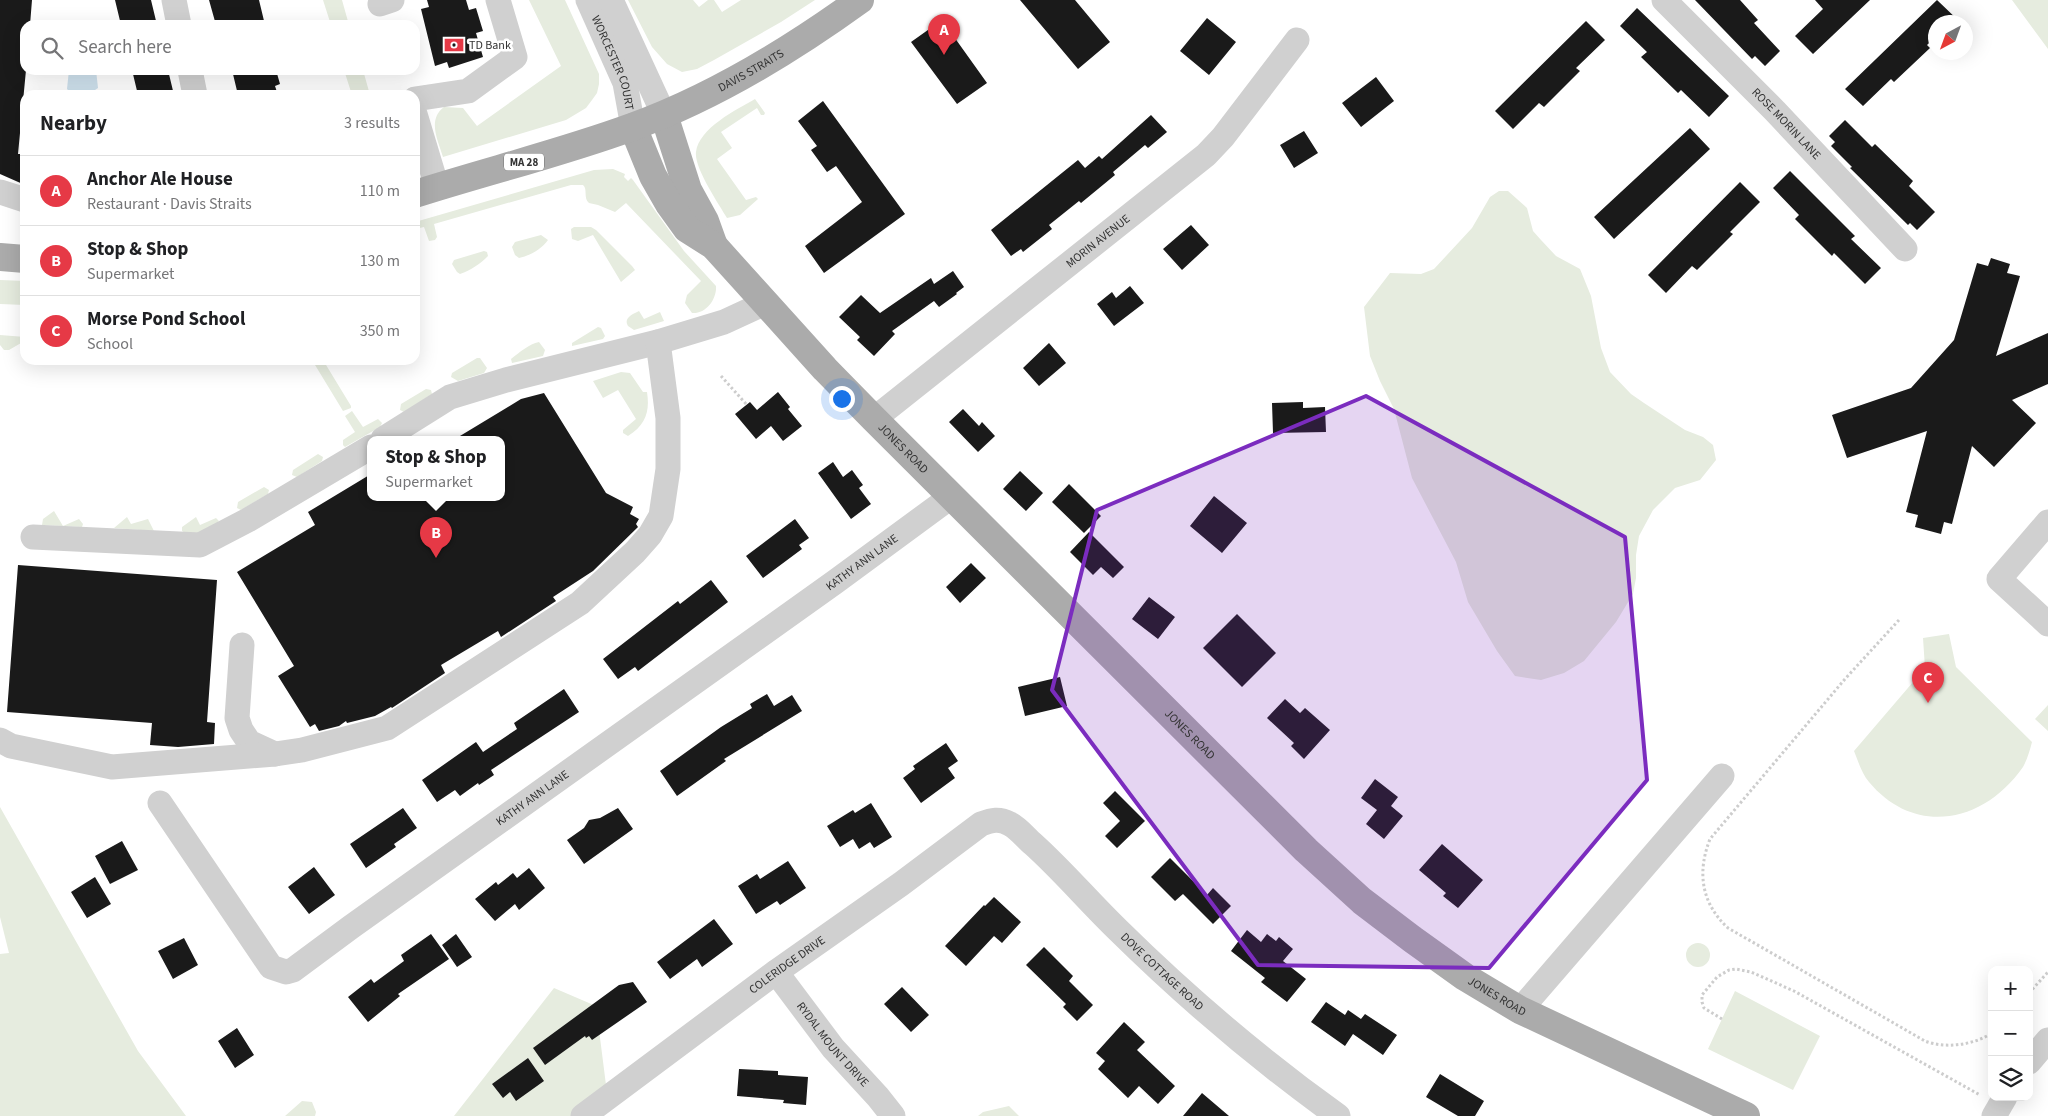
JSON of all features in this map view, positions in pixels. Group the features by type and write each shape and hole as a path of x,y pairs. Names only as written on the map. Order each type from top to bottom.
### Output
{"main road":[{"name":"DAVIS STRAITS","path":"633,127 664,115 770,59 805,38 860,0"},
{"name":"JONES ROAD","path":"664,115 688,190 705,221 714,246"},
{"name":"MA 28","path":"426,191 569,149 633,127"},
{"name":"JONES ROAD","path":"633,127 648,166 669,204 687,229 714,246 874,420 1306,850 1362,901 1465,977 1520,1010 1746,1116"},
{"path":"0,257 20,259"}],"street":[{"path":"174,0 178,20"},
{"path":"420,98 468,91 515,57 498,0"},
{"name":"WORCESTER COURT","path":"588,0 625,83 633,127"},
{"name":"WORCESTER COURT","path":"611,0 664,115"},
{"name":"ROSE MORIN LANE","path":"1664,0 1775,111 1906,249"},
{"name":"MORIN AVENUE","path":"874,420 1206,155 1219,142 1297,40"},
{"path":"191,75 194,90"},
{"path":"420,149 426,191"},
{"path":"0,192 20,198"},
{"path":"388,436 450,397 506,380 658,342 724,322 765,303"},
{"path":"0,740 11,746 70,760 112,767 274,754 302,750 387,728 580,603 635,552 650,535 661,516 668,469 668,418 658,342"},
{"path":"33,537 200,545 367,449"},
{"name":"KATHY ANN LANE","path":"160,803 270,967 286,972 293,970 952,496"},
{"path":"2048,522 1999,579 2048,624"},
{"path":"242,644 237,718 241,730 250,742 274,754"},
{"path":"1520,1010 1722,776"},
{"name":"COLERIDGE DRIVE","path":"583,1116 776,972 901,884 981,824 995,819"},
{"name":"DOVE COTTAGE ROAD","path":"995,819 1010,824 1050,859 1103,916 1152,964 1222,1026 1290,1081 1338,1116"},
{"name":"RYDAL MOUNT DRIVE","path":"776,972 833,1048 878,1097 892,1116"},
{"path":"2033,1057 2048,1040"},
{"path":"1993,1101 1994,1116"}],"path":[{"path":"721,376 747,405"},
{"path":"1898,620 1845,679 1710,839 1702,864 1703,887 1712,909 1728,928 1926,1041 1936,1045 1964,1044 1988,1035"},
{"path":"1722,1020 1704,1008 1702,995 1717,977 1730,970 1736,969 1751,972 1794,991 1988,1093"},
{"path":"2033,989 2048,972"}],"highlighted area":[{"path":"1366,396 1625,537 1647,780 1489,968 1258,965 1052,690 1097,510"}],"shaded area":[{"path":"323,0 342,0 348,20 329,20"},
{"path":"529,0 565,0 599,74 597,93 586,108 566,120 443,157 435,124 439,112 444,107 463,108 477,126 561,66"},
{"path":"628,0 693,0 699,7 708,0 714,0 722,12 741,0 815,0 781,22 714,60 697,69 682,72 667,64 652,47"},
{"path":"2012,0 2048,0 2048,49"},
{"path":"346,75 364,75 369,90 350,90"},
{"path":"755,99 765,113 764,115 761,115 757,108 721,132 732,148 717,159 746,200 756,197 758,199 740,215 727,218 703,176 696,159 696,152 704,135 711,128 729,114"},
{"path":"613,169 625,174 624,177 628,181 631,178 633,180 684,251 716,286 715,296 710,305 702,311 692,313 685,303 687,295 701,281 626,203 615,212 589,203 586,199 583,185 571,185 434,224 437,237 435,240 429,241 424,227 420,228 420,221 594,170"},
{"path":"1499,191 1508,191 1527,208 1533,231 1556,256 1580,269 1591,296 1601,348 1610,372 1631,394 1685,430 1703,437 1713,445 1716,460 1700,480 1675,488 1653,510 1639,536 1633,594 1616,622 1584,661 1564,673 1541,680 1515,676 1497,651 1468,602 1456,562 1412,478 1394,409 1370,356 1364,307 1390,273 1421,274 1434,269 1472,228 1490,197"},
{"path":"574,227 591,227 596,230 635,270 621,282 593,235 578,241 572,239 571,229"},
{"path":"541,235 548,240 539,249 519,258 515,255 512,247 515,242"},
{"path":"484,251 487,252 488,256 482,262 460,274 452,264 454,260"},
{"path":"0,280 20,281 20,305 0,304"},
{"path":"639,311 644,319 660,312 664,321 634,330 628,326 627,321 629,317"},
{"path":"598,327 601,328 605,336 603,339 572,346 572,343"},
{"path":"0,335 20,337 20,344 9,350 4,350 0,345"},
{"path":"539,342 545,350 543,356 512,363 511,359 528,346"},
{"path":"480,358 487,368 484,373 458,381 451,377 452,373"},
{"path":"315,365 326,365 351,406 351,408 343,411"},
{"path":"621,372 630,373 643,392 647,392 648,399 647,411 643,422 628,436 623,433 623,430 636,419 618,390 603,398 593,381"},
{"path":"426,389 431,390 432,394 404,412 400,410 401,404"},
{"path":"352,411 363,427 378,419 382,423 380,427 345,447 343,440 355,432 345,416"},
{"path":"318,454 323,457 322,461 297,477 292,475 293,470"},
{"path":"264,487 269,490 268,494 241,510 237,508 238,502"},
{"path":"54,511 63,526 79,519 83,524 82,527 42,525 43,519"},
{"path":"127,517 131,524 148,519 154,531 114,528"},
{"path":"196,517 200,525 216,518 219,521 208,531 188,535 182,531 182,527"},
{"path":"1949,634 1956,667 2032,742 2023,767 2007,786 1989,801 1969,811 1949,816 1928,816 1907,811 1887,799 1869,782 1860,767 1854,751 1925,668 1923,638"},
{"path":"2048,705 2048,731 2035,719"},
{"path":"0,807 138,1051 186,1116 0,1116 0,954 9,953 0,917"},
{"path":"1698,943 1707,946 1710,955 1707,964 1698,967 1689,964 1686,955 1689,946"},
{"path":"554,988 596,1006 607,1093 590,1116 454,1116"},
{"path":"1735,991 1820,1036 1793,1090 1708,1049"},
{"path":"302,1101 312,1102 316,1112 315,1116 285,1116"},
{"path":"1009,1106 1019,1116 978,1116 983,1112"}],"water":[{"path":"68,75 97,75 98,88 95,90 67,89"}],"building":[{"path":"0,0 32,0 30,20 20,20 20,75 26,75 24,90 20,90 18,154 20,154 20,183 0,174"},
{"path":"115,0 151,0 156,20 120,20"},
{"path":"209,0 259,0 264,20 215,20"},
{"name":"TD Bank","path":"427,0 466,0 469,10 476,8 483,31 476,33 483,57 449,68 447,62 435,66 421,9 429,7"},
{"path":"1020,0 1075,0 1110,42 1078,69"},
{"path":"1695,0 1740,0 1758,20 1754,23 1780,51 1765,66 1755,56 1752,59"},
{"path":"1815,0 1870,0 1813,54 1795,36 1823,9"},
{"path":"1937,0 1953,15 1928,15 1928,50 1894,82 1891,79 1863,106 1845,89"},
{"path":"1637,8 1729,96 1709,117 1681,90 1678,93 1641,57 1647,52 1620,26"},
{"path":"1207,18 1236,42 1209,75 1180,51"},
{"path":"942,20 987,83 957,104 911,42"},
{"path":"1586,21 1605,40 1576,68 1580,71 1544,107 1539,103 1513,129 1495,111"},
{"path":"133,75 169,75 173,90 137,90"},
{"path":"233,75 277,75 280,84 275,86 276,90 237,90"},
{"path":"1376,77 1394,101 1361,127 1342,103"},
{"path":"823,101 905,214 824,273 805,246 862,202 836,166 827,172 811,150 817,146 798,121"},
{"path":"1151,115 1167,132 1148,148 1145,145 1113,172 1115,175 1081,203 1079,201 1049,225 1052,229 1023,252 1021,249 1011,256 991,230 1078,160 1085,168 1099,156 1102,159"},
{"path":"1845,120 1872,147 1875,144 1913,181 1909,186 1935,212 1917,230 1910,223 1908,225 1850,168 1852,167 1831,146 1835,142 1829,136"},
{"path":"1690,128 1710,149 1614,239 1594,217"},
{"path":"1304,131 1318,153 1294,168 1280,145"},
{"path":"1790,171 1855,236 1851,239 1881,268 1865,284 1834,253 1832,256 1795,219 1799,215 1773,188"},
{"path":"1740,182 1760,202 1730,232 1733,234 1697,270 1692,266 1666,293 1648,275"},
{"path":"1191,225 1209,245 1182,270 1163,249"},
{"path":"1991,258 2010,264 2007,273 2020,276 1996,356 2048,333 2048,384 2012,400 2036,423 1994,467 1972,446 1952,524 1944,522 1941,534 1915,527 1918,515 1906,512 1927,431 1847,458 1832,415 1911,388 1954,340 1977,263 1988,266"},
{"path":"953,271 964,287 939,307 934,301 892,331 895,334 874,356 857,340 860,337 839,317 861,295 880,313 931,278 934,284"},
{"path":"1130,286 1144,303 1114,326 1097,304 1112,292 1116,298"},
{"path":"1049,343 1066,363 1039,386 1023,368"},
{"path":"778,392 790,407 788,409 802,426 783,441 771,426 756,439 735,414 750,402 757,410"},
{"path":"544,393 606,493 633,507 630,514 639,519 636,524 638,527 593,571 553,597 556,601 501,637 498,631 441,665 445,673 392,708 375,716 347,723 346,721 339,726 319,731 315,724 310,727 278,676 294,666 237,572 315,525 308,512 367,476 367,501 505,501 505,436 460,436 521,399"},
{"path":"1303,402 1303,408 1325,407 1326,432 1273,433 1272,403"},
{"path":"963,409 979,426 982,422 995,436 978,452 949,422"},
{"path":"833,462 843,477 852,470 863,485 859,488 871,504 851,519 818,473"},
{"path":"1020,471 1043,493 1026,511 1003,489"},
{"path":"1069,484 1101,516 1084,533 1052,502"},
{"path":"1214,496 1247,523 1222,553 1190,526"},
{"path":"795,519 809,538 799,545 802,549 763,578 746,556"},
{"path":"1089,532 1124,567 1113,578 1101,567 1093,575 1070,552"},
{"path":"971,563 986,578 960,603 946,587"},
{"path":"18,565 217,580 207,722 215,723 214,744 178,747 150,745 152,723 7,712"},
{"path":"711,580 728,602 638,671 635,667 618,679 603,659 678,601 680,604"},
{"path":"1149,597 1175,617 1158,639 1132,619"},
{"path":"1237,614 1276,653 1242,687 1203,648"},
{"path":"1060,677 1067,706 1025,716 1018,687"},
{"path":"564,689 579,712 491,770 494,775 479,785 478,783 460,796 455,790 437,802 422,780 476,742 483,752 517,729 514,723"},
{"path":"767,694 774,706 792,695 802,711 724,759 726,761 677,796 660,771 721,727 752,708 750,704"},
{"path":"1285,699 1300,713 1305,708 1330,730 1304,759 1291,746 1294,743 1267,718"},
{"path":"946,743 958,761 948,768 955,778 921,803 903,778 915,769 913,766"},
{"path":"1375,779 1398,797 1391,806 1403,816 1384,839 1366,824 1377,810 1361,798"},
{"path":"1115,791 1145,821 1117,848 1105,836 1120,821 1103,803"},
{"path":"871,803 892,837 874,848 870,842 859,849 853,839 840,847 827,826 853,810 855,813"},
{"path":"403,808 417,828 394,844 396,847 366,868 350,844"},
{"path":"618,808 633,829 584,864 567,840 584,828 589,820 600,818"},
{"path":"122,841 138,870 110,884 95,856"},
{"path":"1442,844 1483,880 1458,908 1443,896 1446,893 1419,870"},
{"path":"1170,858 1207,895 1213,888 1231,906 1213,924 1183,894 1175,901 1151,877"},
{"path":"788,861 806,888 780,905 777,901 756,914 738,886 757,874 760,879"},
{"path":"314,867 335,895 309,914 288,887"},
{"path":"529,868 545,888 519,910 515,904 495,921 475,899 496,882 498,885 513,873 517,878"},
{"path":"95,877 111,904 87,918 71,892"},
{"path":"994,897 1021,922 1002,943 994,936 966,966 945,946"},
{"path":"714,919 733,944 702,967 697,959 670,979 657,962"},
{"path":"1247,930 1261,942 1267,934 1276,941 1279,937 1293,949 1283,961 1306,979 1287,1002 1261,982 1265,978 1231,951"},
{"path":"431,934 449,959 398,994 400,996 368,1022 348,997 371,979 374,983 404,961 401,955"},
{"path":"456,934 472,957 457,967 442,945"},
{"path":"184,938 198,965 173,979 158,951"},
{"path":"1044,947 1073,976 1069,981 1093,1005 1077,1021 1063,1007 1066,1004 1026,965"},
{"path":"633,982 647,1002 592,1040 589,1036 586,1038 585,1036 545,1065 533,1048 619,985"},
{"path":"902,987 929,1015 911,1032 884,1004"},
{"path":"1326,1002 1345,1015 1348,1010 1361,1019 1365,1014 1397,1035 1383,1055 1353,1034 1345,1046 1311,1022"},
{"path":"1124,1022 1145,1042 1137,1050 1175,1086 1158,1104 1139,1086 1128,1098 1098,1069 1105,1061 1096,1053"},
{"path":"237,1028 254,1055 235,1068 218,1041"},
{"path":"528,1058 544,1081 516,1101 510,1092 503,1098 492,1084"},
{"path":"739,1069 778,1071 778,1075 808,1077 806,1105 783,1103 784,1100 737,1096"},
{"path":"1440,1074 1484,1101 1475,1116 1458,1116 1426,1097"},
{"path":"1202,1093 1229,1116 1183,1116"}],"place":[{"name":"TD Bank","path":"454,45"},
{"name":"Anchor Ale House","path":"944,55"},
{"name":"Stop & Shop","path":"436,558"},
{"name":"Morse Pond School","path":"1928,703"}]}
